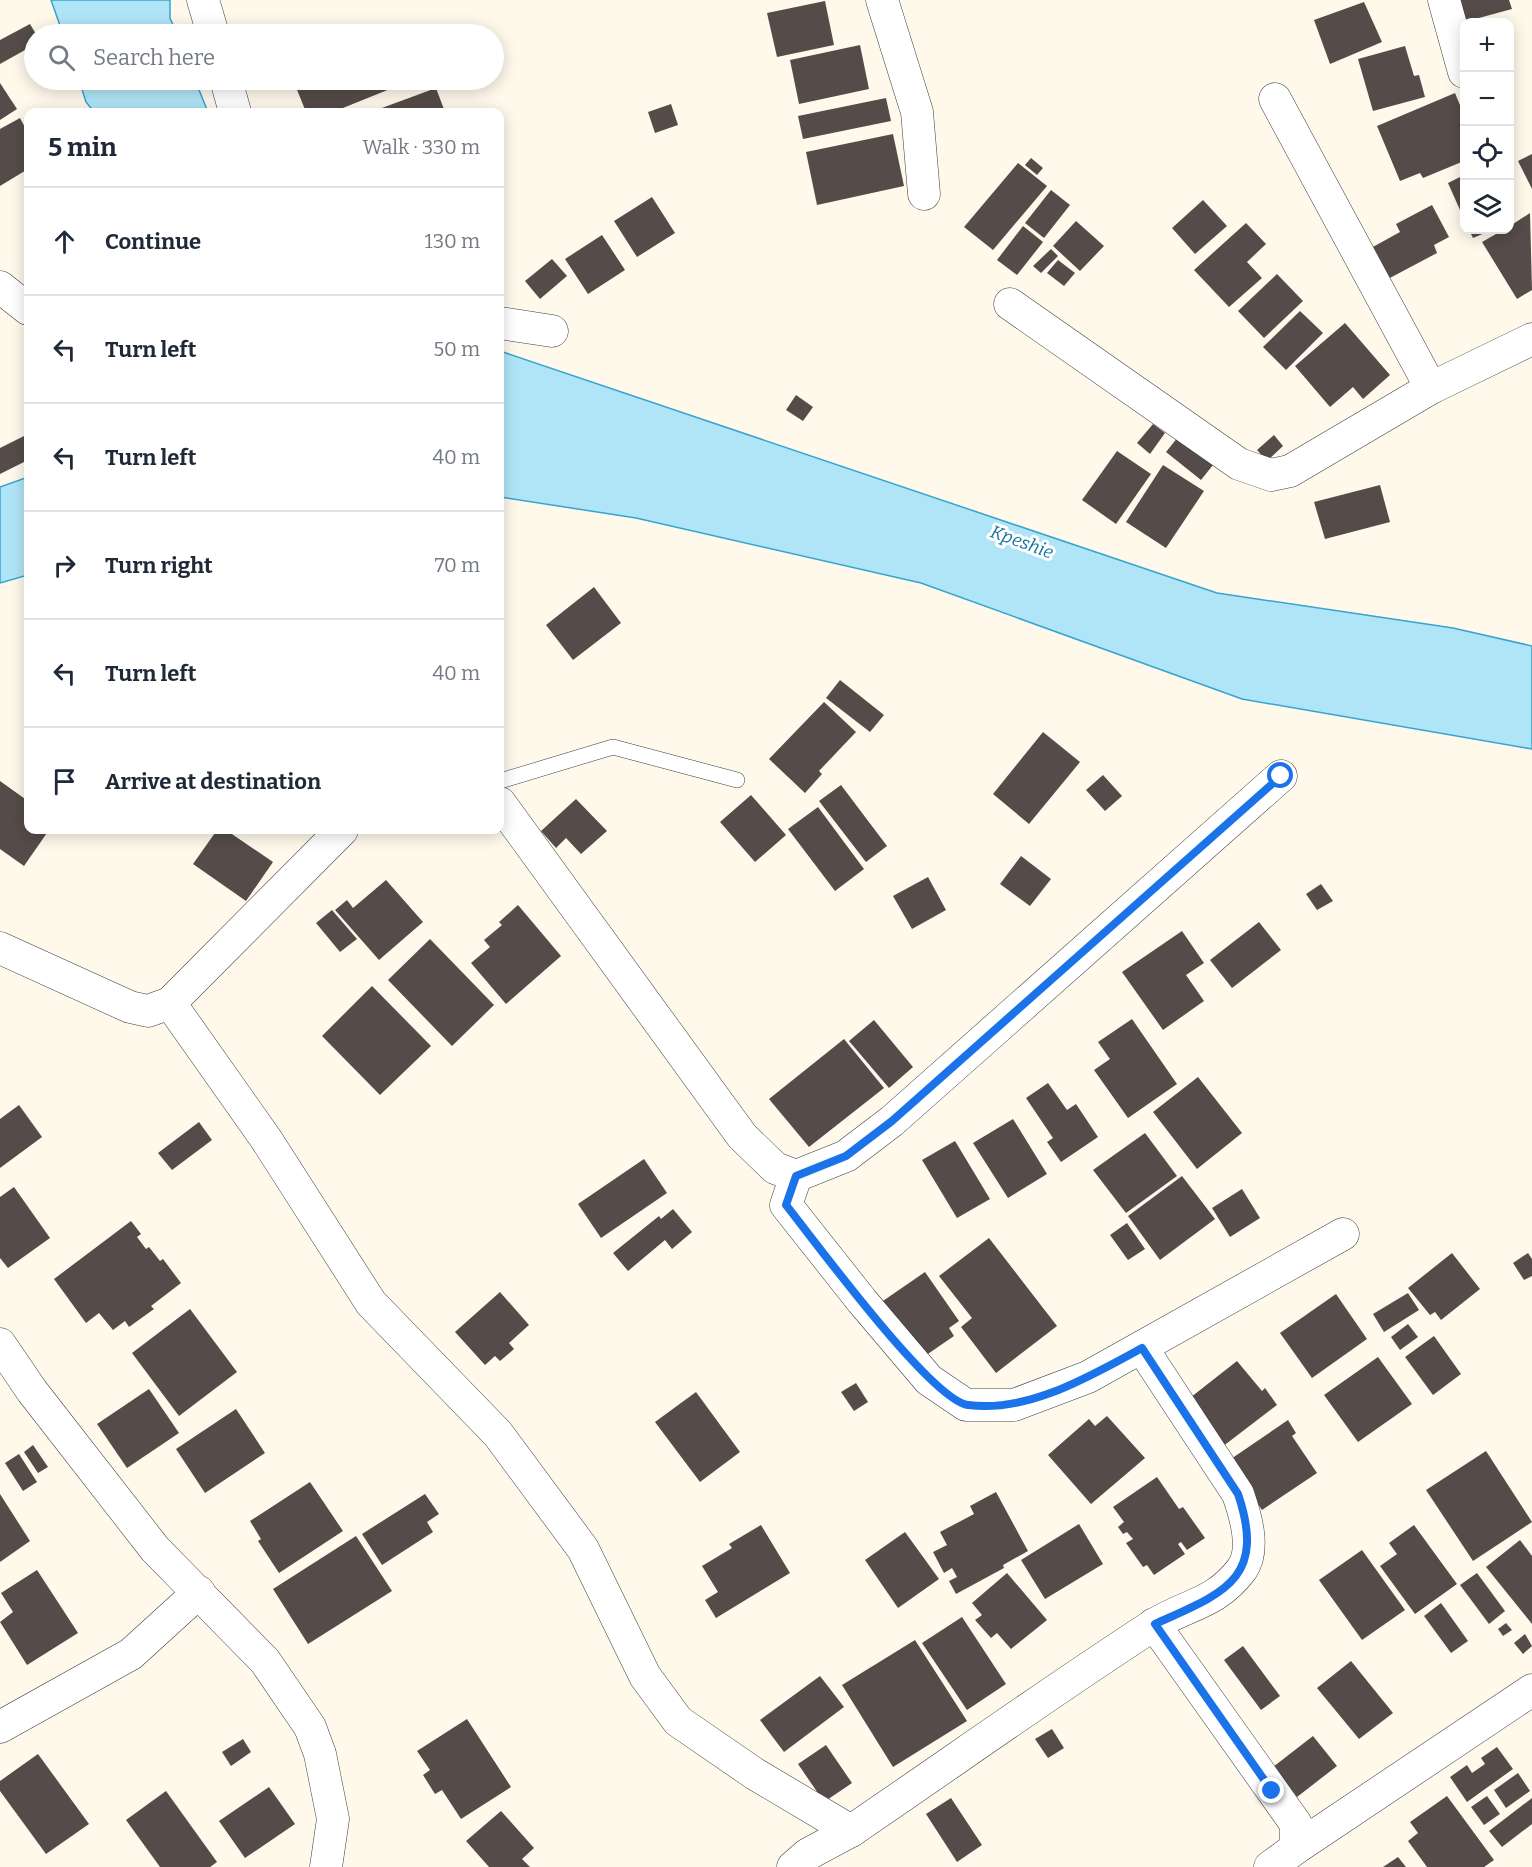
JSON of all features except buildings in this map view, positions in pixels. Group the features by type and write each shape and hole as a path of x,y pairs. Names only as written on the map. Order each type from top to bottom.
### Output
{"street":[{"path":"203,0 210,24"},
{"path":"882,0 918,112 924,194"},
{"path":"1444,0 1460,58"},
{"path":"229,90 234,108"},
{"path":"1275,99 1431,388"},
{"path":"0,287 24,306"},
{"path":"1010,304 1239,464 1271,475 1290,471 1431,388 1532,339"},
{"path":"504,324 552,331"},
{"path":"504,809 742,1136 775,1168 796,1176 846,1156 892,1121 1281,776"},
{"path":"0,948 130,1007 148,1011 170,1002 338,834"},
{"path":"170,1002 266,1139 371,1303 498,1434 583,1549 645,1676 678,1721 755,1774 851,1831"},
{"path":"796,1176 786,1205 862,1301 929,1380 966,1405 1014,1405 1088,1377 1343,1234"},
{"path":"0,1344 32,1391 147,1539 266,1662 310,1727 320,1754 333,1819 326,1867"},
{"path":"793,1867 808,1854 851,1831 1155,1624 1216,1597 1244,1567 1249,1538 1247,1521 1238,1494 1142,1348"},
{"path":"0,1727 130,1654 199,1592"},
{"path":"1155,1624 1296,1824 1296,1848"},
{"path":"1270,1867 1532,1690"}],"lane":[{"path":"504,780 613,747 737,780"}],"water":[{"path":"51,0 170,0 170,18 173,24 59,24"},
{"path":"82,90 199,90 206,108 91,108"},
{"name":"Kpeshie","path":"504,352 1217,593 1453,628 1532,646 1532,749 1242,699 921,583 636,518 504,498"},
{"path":"24,478 24,576 0,583 0,487"}],"route":[{"path":"1272,1791 1155,1624 1216,1597 1244,1567 1249,1538 1247,1521 1238,1494 1142,1348 1088,1377 1014,1405 966,1405 929,1380 862,1301 786,1205 796,1176 846,1156 892,1121 1281,776"}]}
